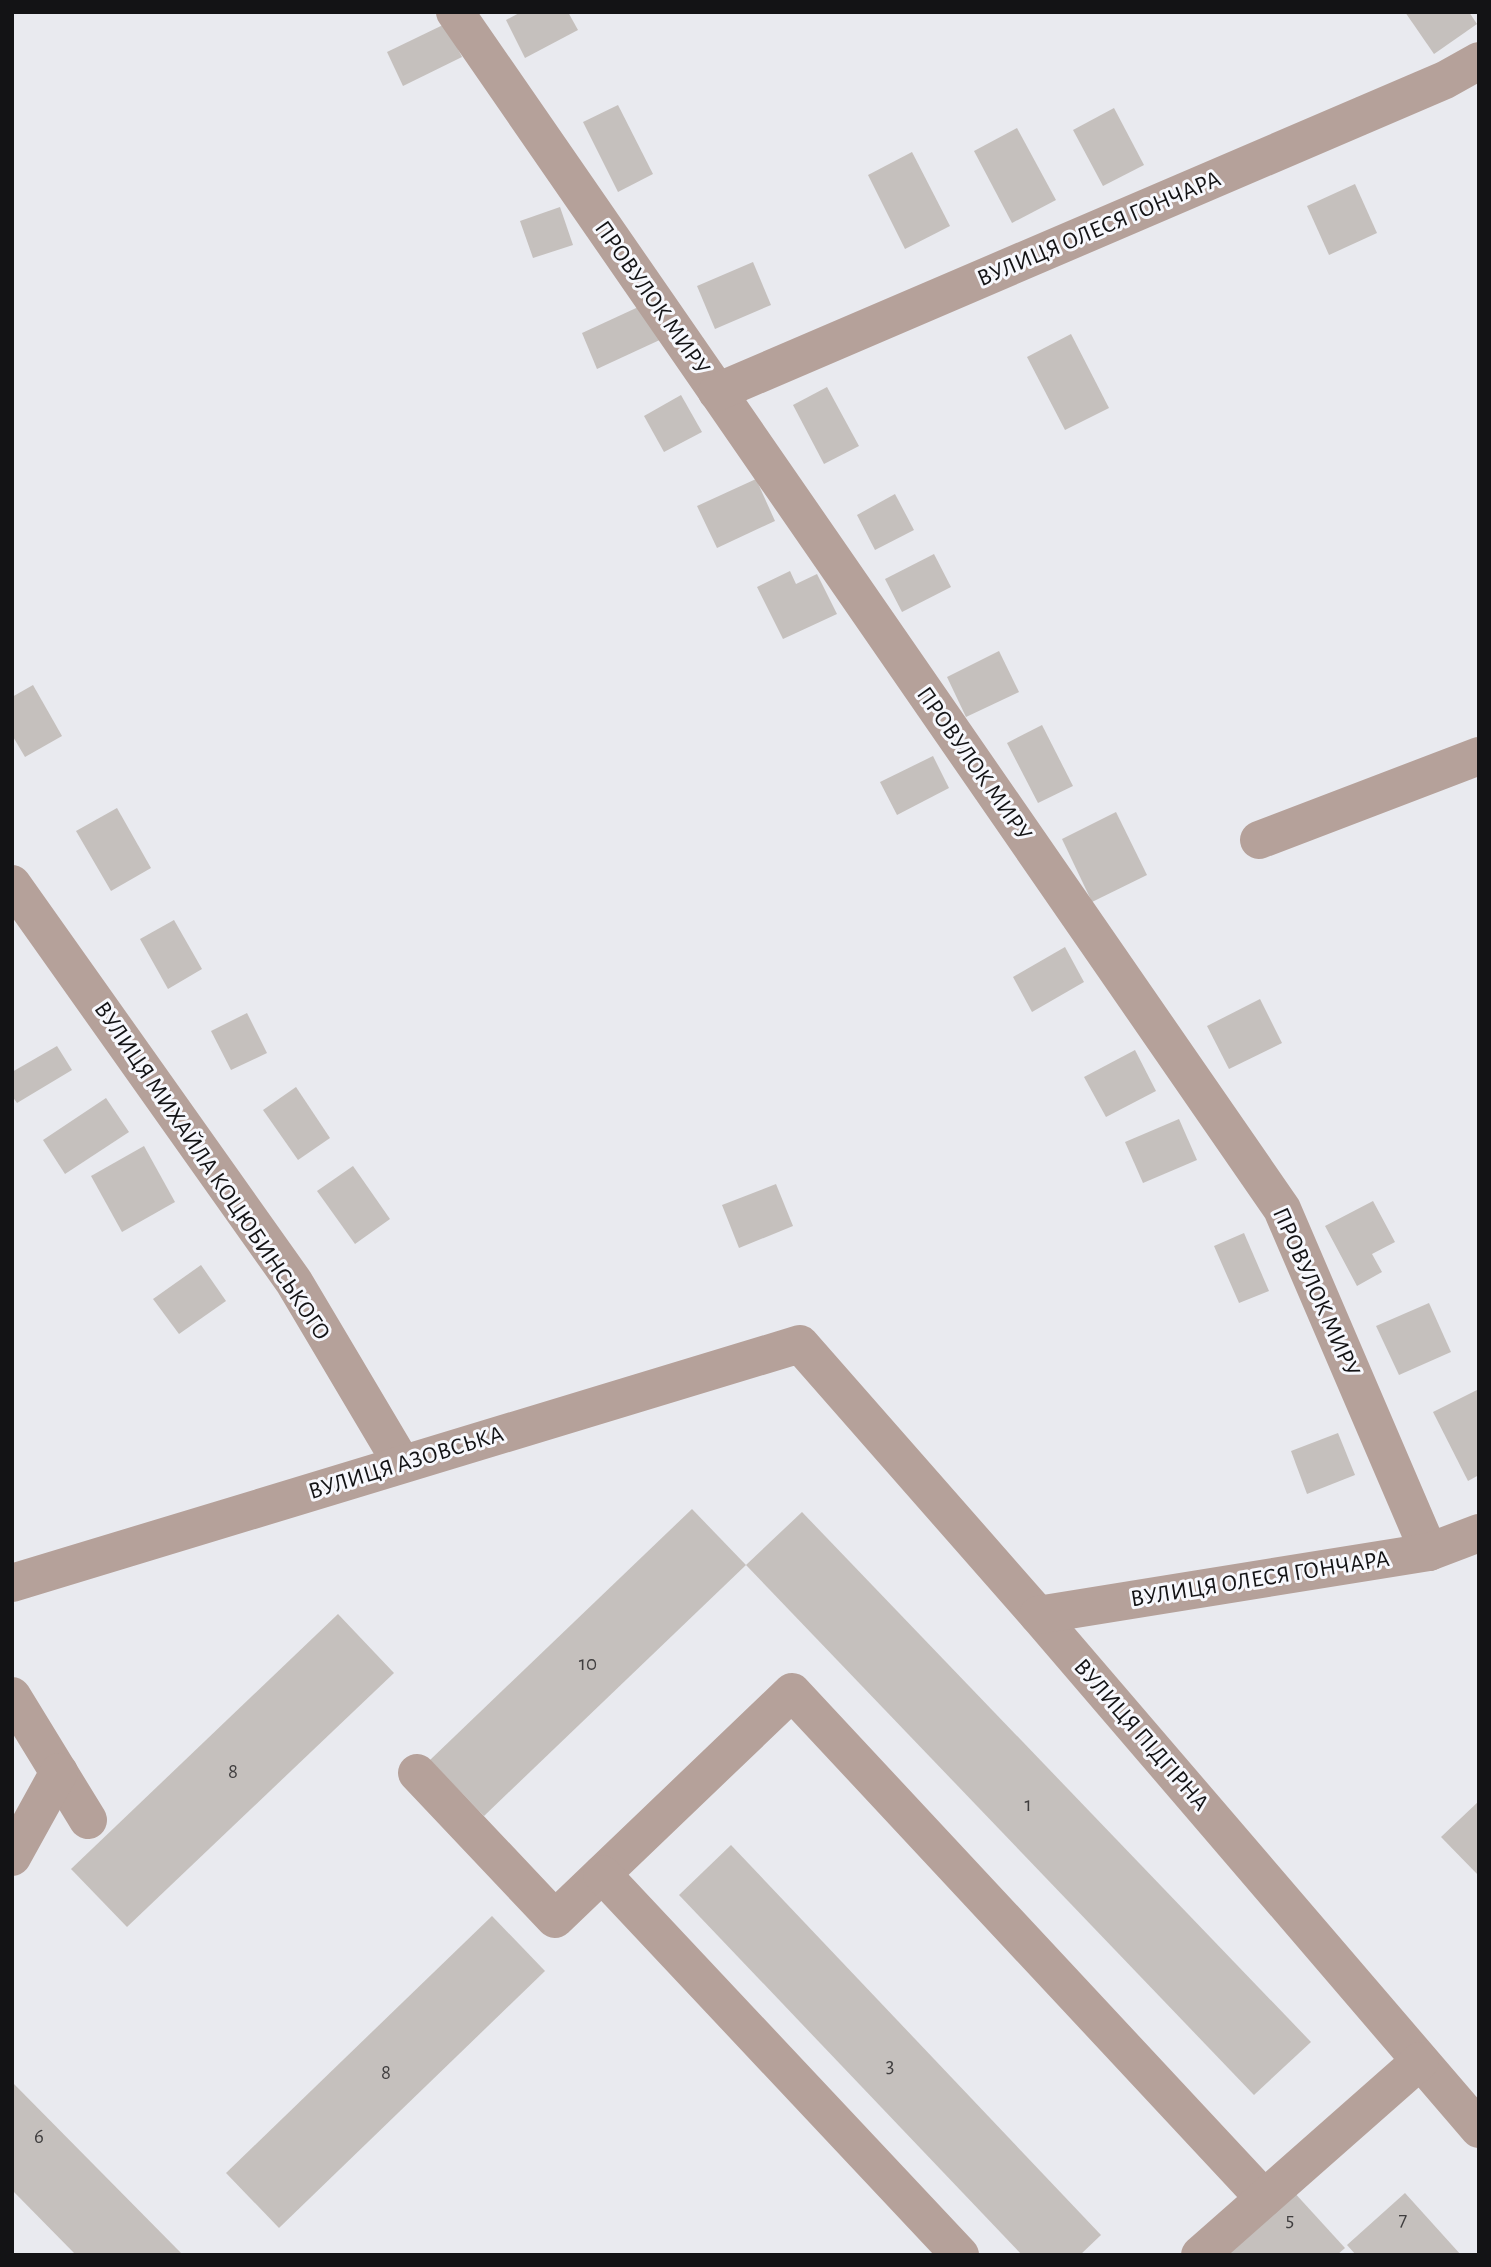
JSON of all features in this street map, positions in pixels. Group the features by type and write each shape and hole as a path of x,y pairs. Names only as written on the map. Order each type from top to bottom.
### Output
{"street":[{"name":"ПРОВУЛОК МИРУ","path":"455,12 1282,1209 1429,1552"},
{"name":"ВУЛИЦЯ ОЛЕСЯ ГОНЧАРА","path":"717,392 1445,80 1479,61"},
{"path":"1259,840 1479,756"},
{"name":"ВУЛИЦЯ МИХАЙЛА КОЦЮБИНСЬКОГО","path":"12,884 293,1282 402,1464"},
{"name":"ВУЛИЦЯ АЗОВСЬКА","path":"12,1583 800,1345"},
{"name":"ВУЛИЦЯ ПІДГІРНА","path":"800,1345 1038,1615 1479,2129"},
{"name":"ВУЛИЦЯ ОЛЕСЯ ГОНЧАРА","path":"1038,1615 1429,1552 1479,1533"},
{"path":"417,1773 555,1919 792,1692 1264,2199"},
{"path":"12,1696 88,1820"},
{"path":"12,1857 59,1772"},
{"path":"602,1874 960,2255"},
{"path":"1200,2255 1420,2061"}],"building":[{"path":"521,12 568,12 578,30 525,58 506,20"},
{"path":"1405,12 1469,12 1477,24 1434,54"},
{"path":"445,24 462,57 403,86 387,52"},
{"path":"618,105 653,174 618,192 583,122"},
{"path":"1114,108 1144,165 1103,186 1073,130"},
{"path":"1017,128 1056,200 1012,223 974,151"},
{"path":"912,152 950,226 905,249 868,175"},
{"path":"1355,184 1377,233 1329,255 1307,206"},
{"path":"560,207 573,245 533,258 520,221"},
{"path":"753,262 771,305 715,329 697,286"},
{"path":"647,303 664,338 597,369 582,333"},
{"path":"1071,334 1109,408 1065,430 1027,357"},
{"path":"827,387 859,446 824,464 793,405"},
{"path":"681,395 702,432 664,452 644,416"},
{"path":"756,479 775,521 717,548 697,506"},
{"path":"895,494 914,530 875,550 857,515"},
{"path":"934,554 951,587 902,612 885,579"},
{"path":"790,571 796,584 817,574 837,614 783,639 757,587"},
{"path":"999,651 1019,692 966,717 947,677"},
{"path":"33,685 62,736 25,757 12,735 12,697"},
{"path":"1042,725 1073,786 1038,803 1007,743"},
{"path":"933,756 949,788 897,815 880,782"},
{"path":"117,808 151,868 111,891 76,831"},
{"path":"1116,812 1147,875 1092,902 1062,839"},
{"path":"174,920 202,969 168,989 140,939"},
{"path":"1065,947 1084,982 1032,1012 1013,977"},
{"path":"1260,999 1282,1043 1229,1069 1207,1026"},
{"path":"247,1013 267,1053 231,1070 211,1031"},
{"path":"57,1046 72,1070 17,1103 12,1096 12,1072"},
{"path":"1135,1050 1156,1091 1106,1117 1084,1077"},
{"path":"296,1087 330,1138 298,1160 263,1110"},
{"path":"106,1098 129,1132 65,1174 43,1140"},
{"path":"1179,1119 1197,1160 1143,1183 1125,1142"},
{"path":"144,1146 175,1202 122,1232 91,1176"},
{"path":"353,1166 390,1219 355,1244 317,1191"},
{"path":"776,1184 793,1226 739,1248 722,1205"},
{"path":"1373,1201 1395,1242 1372,1254 1382,1272 1357,1286 1325,1226"},
{"path":"1244,1233 1269,1291 1239,1303 1214,1246"},
{"path":"201,1265 226,1301 179,1334 153,1299"},
{"path":"1429,1303 1451,1352 1399,1375 1376,1326"},
{"path":"1479,1389 1479,1475 1468,1481 1433,1412"},
{"path":"1338,1433 1355,1475 1307,1494 1291,1451"},
{"path":"692,1509 746,1565 484,1816 430,1760"},
{"path":"802,1512 1311,2042 1254,2095 746,1565"},
{"path":"338,1614 394,1673 127,1927 71,1869"},
{"path":"1479,1801 1479,1876 1441,1837"},
{"path":"731,1845 1101,2235 1080,2255 1022,2255 679,1895"},
{"path":"492,1916 545,1971 279,2228 226,2173"},
{"path":"12,2082 183,2255 76,2255 12,2190"},
{"path":"1292,2190 1345,2248 1337,2255 1222,2255"},
{"path":"1405,2193 1461,2255 1356,2255 1347,2245"}]}
